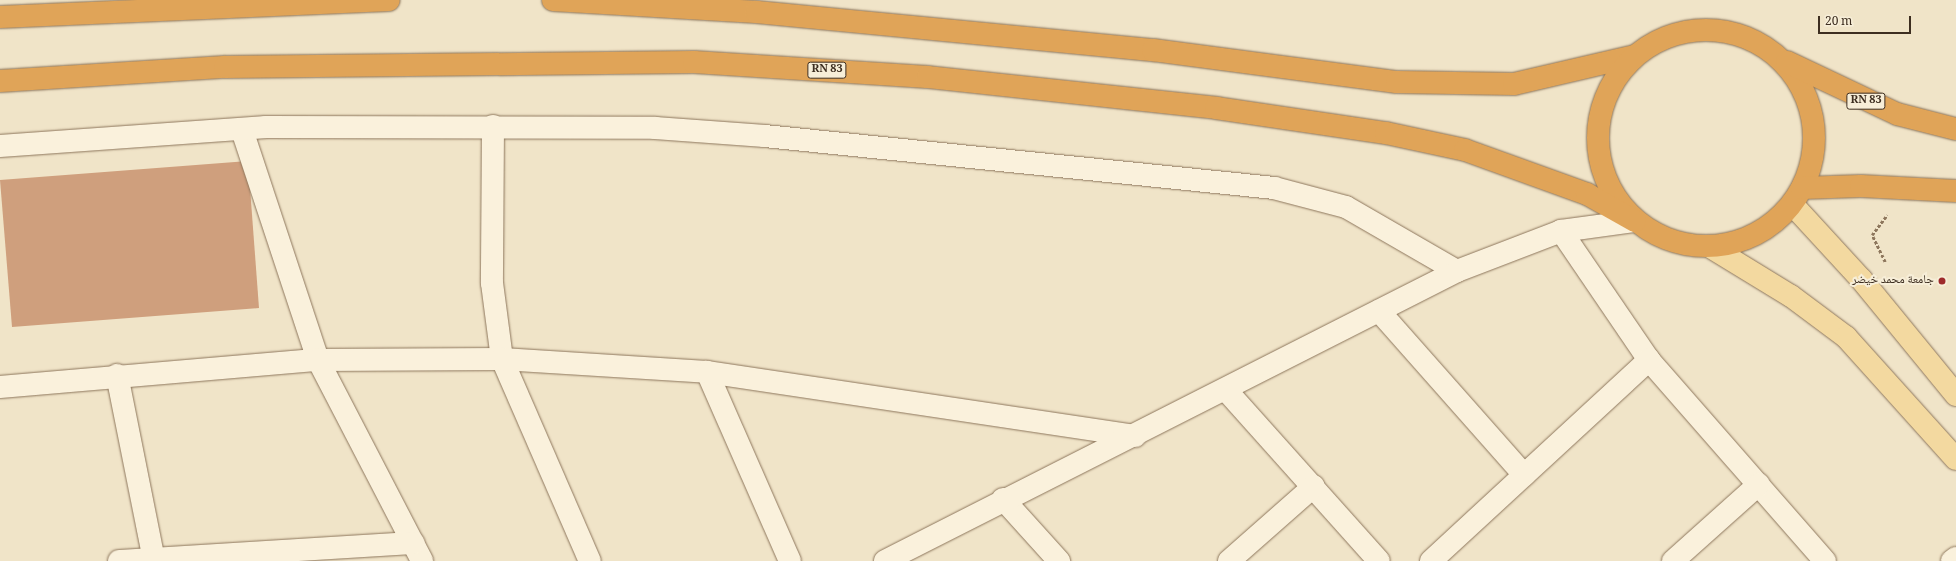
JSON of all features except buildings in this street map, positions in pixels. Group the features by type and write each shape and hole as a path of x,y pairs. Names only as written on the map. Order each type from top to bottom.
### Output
{"highway":[{"path":"0,17 219,4 389,0"},
{"path":"553,0 575,0 757,12 1145,50 1397,82 1514,84 1634,56"},
{"path":"1709,29 1735,33 1754,41 1782,60 1799,81 1810,107 1814,134 1812,155 1797,196 1768,226 1748,237 1709,246 1676,242 1635,220 1611,192 1599,157 1598,120 1611,85 1634,56 1656,41 1682,32 1709,29"},
{"name":"RN 83","path":"1782,60 1897,114 1956,129"},
{"name":"RN 83","path":"0,81 225,67 686,62 928,77 1216,108 1386,133 1465,150 1587,194 1635,220"},
{"path":"1797,196 1861,186 1956,191"}],"main road":[{"path":"1797,196 1861,279 1956,395"},
{"path":"1709,246 1791,296 1846,337 1956,459"}],"street":[{"path":"493,126 492,283 502,359 590,561"},
{"path":"0,146 242,130 493,126 655,128 765,136 1274,188 1346,207 1457,271"},
{"path":"119,561 417,552 318,360 242,130"},
{"path":"885,561 1003,499 1135,436 1457,271 1561,231 1635,220"},
{"path":"1561,231 1649,360 1825,561"},
{"path":"1380,311 1524,475"},
{"path":"0,387 117,375 318,360 502,359 707,372 1135,436"},
{"path":"1436,559 1524,475 1649,360"},
{"path":"707,372 790,561"},
{"path":"117,375 154,560"},
{"path":"1226,390 1314,486 1379,561"},
{"path":"1673,561 1759,484"},
{"path":"1229,561 1314,486"},
{"path":"1003,499 1059,561"},
{"path":"1952,561 1956,558"}],"path":[{"path":"1885,263 1872,235 1890,212"}],"place":[{"name":"جامعة محمد خيضر","path":"1942,281"}]}
